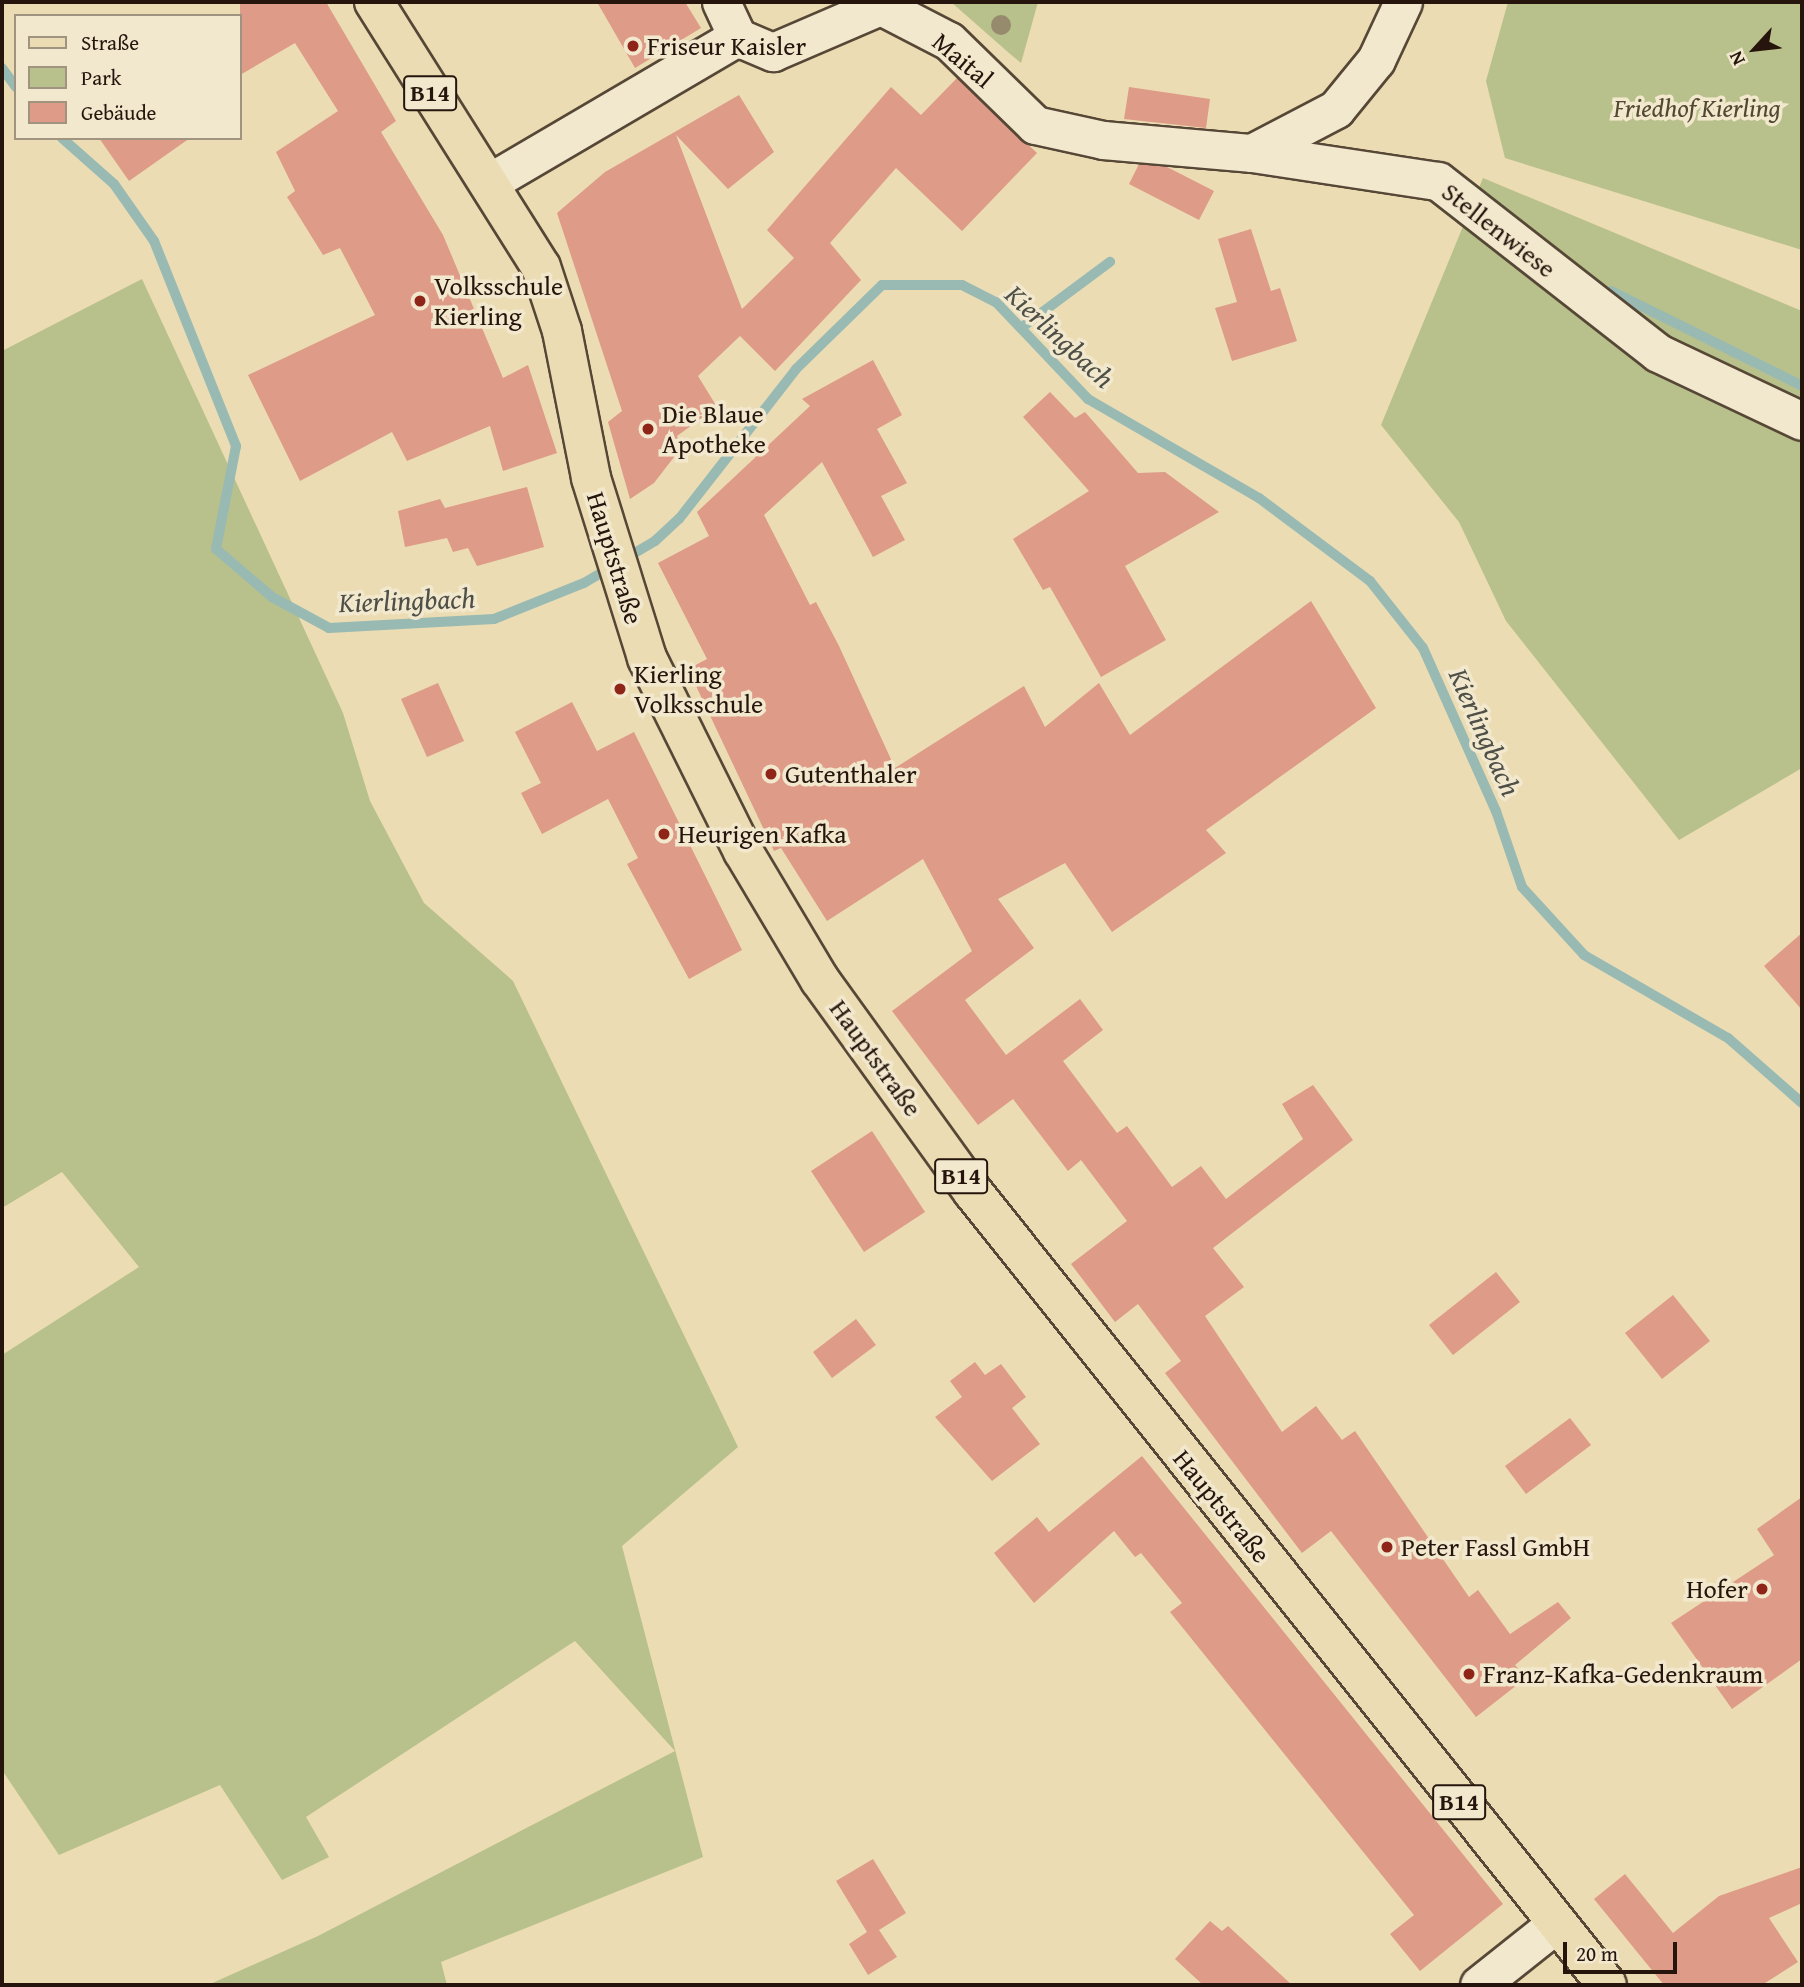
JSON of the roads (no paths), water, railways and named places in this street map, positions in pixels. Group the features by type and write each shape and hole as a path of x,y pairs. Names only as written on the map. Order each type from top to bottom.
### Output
{"main road":[{"name":"Hauptstraße","path":"374,2 490,182 541,267 551,296 609,543 647,659 698,766 761,883 853,1029 990,1214 1606,1985"}],"street":[{"path":"721,2 737,37 773,52 886,4"},
{"path":"1252,153 1336,109 1376,60 1403,2"},
{"name":"Maital","path":"886,4 949,41 1034,125"},
{"path":"490,182 737,37"},
{"name":"Stellenwiese","path":"1034,125 1103,140 1252,153 1438,181 1658,353 1802,421"},
{"path":"1479,1985 1557,1923"}],"waterway":[{"name":"Kierlingbach","path":"2,68 14,84"},
{"name":"Kierlingbach","path":"64,140 114,184 154,241 236,446 216,549 272,597 329,628 494,619 584,583 655,541 679,519 796,369 882,285 962,285 996,302 1088,399 1259,498 1370,581 1423,648 1496,811 1522,887 1584,955 1728,1038 1802,1103"},
{"path":"1021,328 1110,262"},
{"path":"1611,291 1802,386"}],"place":[{"name":"Friseur Kaisler","path":"633,46"},
{"name":"Volksschule Kierling","path":"420,301"},
{"name":"Die Blaue Apotheke","path":"648,429"},
{"name":"Kierling Volksschule","path":"620,689"},
{"name":"Gutenthaler","path":"771,774"},
{"name":"Heurigen Kafka","path":"664,834"},
{"name":"Peter Fassl GmbH","path":"1387,1547"},
{"name":"Hofer","path":"1762,1589"},
{"name":"Franz-Kafka-Gedenkraum","path":"1469,1674"}],"park label":[{"name":"Friedhof Kierling","path":"1697,108"}]}
